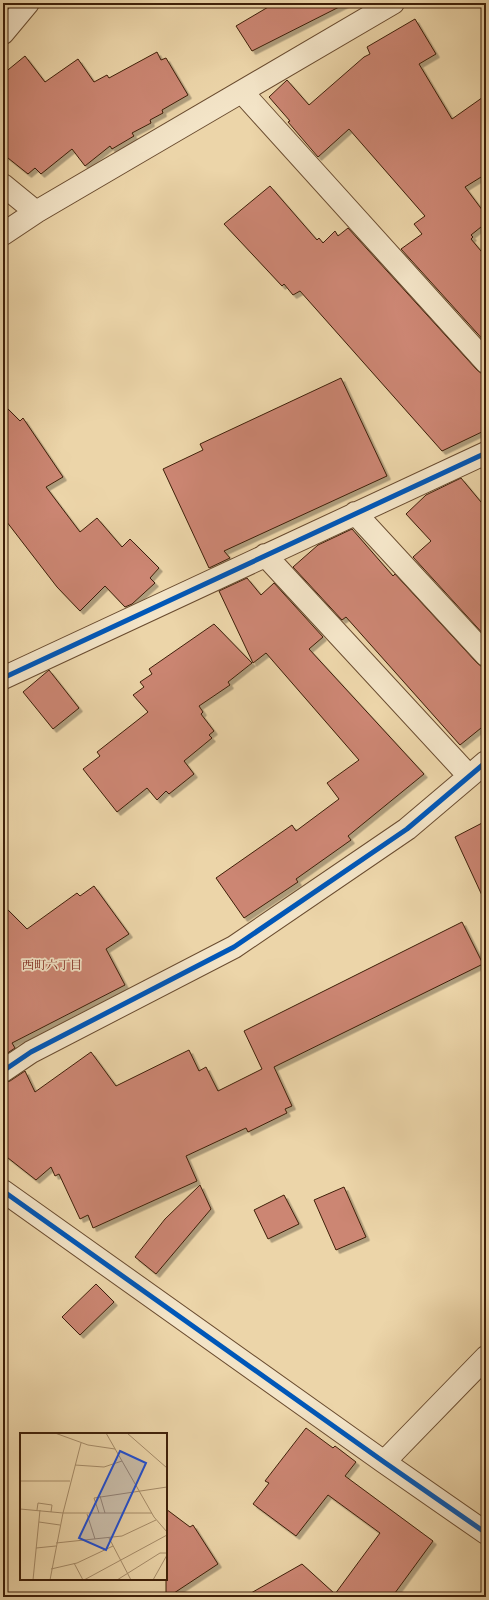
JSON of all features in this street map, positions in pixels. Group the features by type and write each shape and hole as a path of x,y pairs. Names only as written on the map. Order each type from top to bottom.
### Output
{"street":[{"path":"3,33 28,3"},
{"path":"3,234 36,212 393,3"},
{"path":"242,92 486,362"},
{"path":"3,185 36,212"},
{"path":"3,678 486,453"},
{"path":"356,513 486,655"},
{"path":"265,555 469,776"},
{"path":"3,1071 31,1052 234,947 407,829 486,762"},
{"path":"3,1191 486,1533"},
{"path":"384,1462 486,1357"}],"building":[{"path":"275,3 347,3 252,51 236,26"},
{"path":"415,19 436,54 419,64 452,119 486,95 486,174 465,187 486,215 486,223 471,235 473,237 471,239 486,257 486,343 401,249 422,234 414,224 425,216 349,129 318,157 269,97 287,80 309,105 364,57 370,54 367,47"},
{"path":"157,52 161,60 166,58 188,95 162,110 163,113 150,120 151,123 132,133 134,136 112,149 110,146 85,166 72,149 41,174 35,168 28,174 3,154 3,74 25,56 45,82 78,59 94,82 107,75 109,78"},
{"path":"270,186 317,240 319,238 323,243 335,231 338,236 348,228 477,370 482,374 486,374 486,430 442,451 300,291 293,295 284,284 282,286 224,224"},
{"path":"341,378 387,476 224,551 230,558 209,568 163,469 203,450 200,444"},
{"path":"3,404 20,421 23,418 63,477 46,487 80,532 97,518 122,547 130,539 159,568 150,578 155,583 132,604 125,607 105,586 80,611 57,587 3,517"},
{"path":"461,478 486,508 486,637 413,557 431,541 406,514 426,495"},
{"path":"352,529 393,576 395,574 477,663 482,667 486,667 486,724 460,745 346,617 342,620 293,567 318,545"},
{"path":"247,578 261,595 274,583 323,637 309,649 424,774 348,836 351,840 296,879 298,882 244,918 216,878 292,825 296,831 339,799 327,783 359,760 266,653 253,663 219,591"},
{"path":"214,624 252,663 228,682 230,685 199,706 203,712 201,714 214,731 209,735 212,738 184,761 194,774 169,794 166,791 157,800 147,788 117,812 83,769 100,756 97,752 148,712 133,695 144,687 140,682 152,674 149,669"},
{"path":"49,670 79,708 53,729 23,692"},
{"path":"486,821 486,904 455,837"},
{"path":"94,886 129,934 106,949 125,985 12,1043 15,1048 3,1056 3,905 27,929 77,893 80,896"},
{"path":"462,922 483,964 274,1067 292,1106 285,1109 287,1113 248,1132 246,1128 186,1156 197,1181 93,1228 88,1215 80,1219 59,1174 55,1176 51,1167 36,1180 3,1154 3,1083 10,1081 25,1071 35,1092 91,1052 116,1086 189,1050 199,1071 206,1067 218,1091 262,1069 244,1031"},
{"path":"200,1185 211,1209 156,1274 135,1257 165,1219"},
{"path":"344,1187 366,1237 336,1250 314,1200"},
{"path":"284,1195 299,1224 268,1239 254,1210"},
{"path":"96,1284 114,1302 80,1335 62,1317"},
{"path":"306,1428 333,1448 335,1446 356,1462 345,1476 433,1541 392,1597 244,1597 302,1564 335,1594 380,1533 328,1495 296,1536 253,1504 269,1483 265,1481"},
{"path":"167,1510 190,1527 193,1525 218,1564 166,1597"}],"cycle path":[{"path":"3,678 486,453"},
{"path":"3,1071 31,1052 234,947 407,829 486,762"},
{"path":"3,1191 486,1533"}],"district":[{"name":"西町六丁目","path":"52,964"}]}
